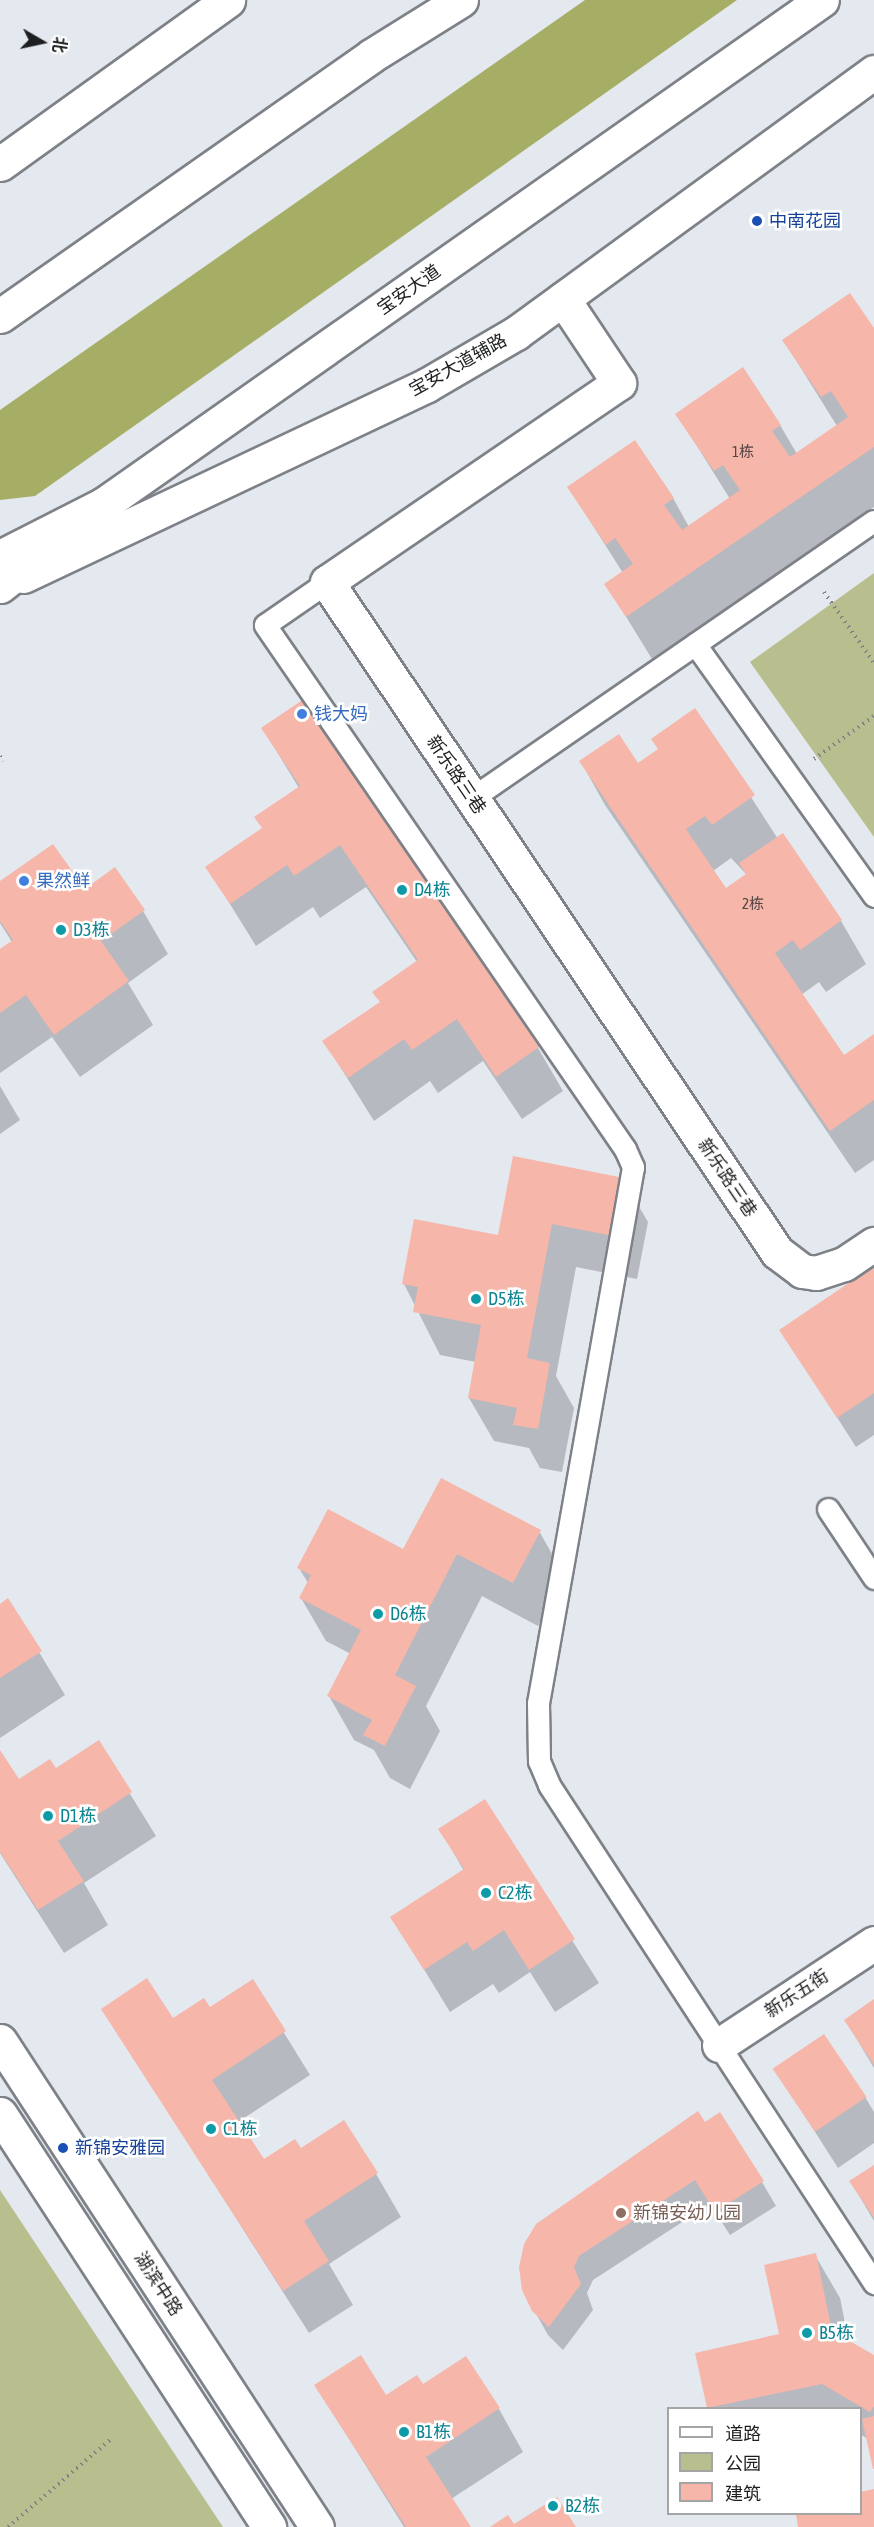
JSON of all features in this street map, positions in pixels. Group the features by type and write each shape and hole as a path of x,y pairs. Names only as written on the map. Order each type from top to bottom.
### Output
{"main road":[{"path":"0,164 228,0"},
{"path":"372,56 429,0"},
{"path":"0,316 372,56 461,0"},
{"name":"宝安大道","path":"0,586 104,504 822,0"},
{"name":"宝安大道辅路","path":"0,586 427,385 516,333 874,72"},
{"path":"327,582 619,383 563,299"},
{"path":"0,557 104,504"},
{"name":"新乐路三巷","path":"327,582 777,1252 795,1267 816,1273 844,1264 874,1244"},
{"name":"新乐五街","path":"719,2045 874,1943"},
{"name":"湖滨中路","path":"0,2041 317,2527"},
{"path":"0,2114 269,2527"}],"lane":[{"path":"472,798 874,521"},
{"path":"327,582 265,625 625,1149 633,1167 536,1737 538,1761 549,1785 874,2283"},
{"path":"696,644 874,896"},
{"path":"828,1509 874,1578"}],"path":[{"path":"807,567 874,663"},
{"path":"789,776 874,716"},
{"path":"0,756 3,761"},
{"path":"8,2527 110,2440"}],"green space":[{"path":"585,0 737,0 35,496 0,500 0,410"},
{"path":"874,573 874,837 750,662"},
{"path":"0,2190 223,2527 0,2527"}],"building":[{"path":"850,293 874,328 874,447 626,617 604,584 633,564 615,538 606,545 567,487 635,440 674,498 664,505 682,530 740,490 723,465 714,471 675,414 743,367 781,425 772,431 790,457 848,417 831,391 821,397 782,340"},
{"name":"D4栋","path":"304,699 539,1047 496,1077 457,1019 412,1050 404,1039 348,1078 322,1041 380,1002 372,992 418,960 340,845 294,876 287,865 230,904 205,867 262,828 254,817 300,786 261,728"},
{"path":"695,708 755,795 712,825 705,816 686,829 726,888 746,874 739,863 783,833 842,920 800,950 793,940 775,953 844,1055 874,1034 874,1100 830,1131 579,761 619,734 638,763 658,749 651,739"},
{"name":"D3栋","path":"53,844 85,889 115,867 145,910 101,941 129,981 54,1035 26,995 0,1013 0,949 13,940 0,921 0,881"},
{"name":"D5栋","path":"513,1156 624,1178 613,1236 552,1224 527,1358 550,1363 538,1429 513,1425 517,1408 468,1398 481,1325 413,1312 418,1287 402,1284 414,1219 498,1235"},
{"path":"874,1266 874,1393 837,1418 779,1330"},
{"name":"D6栋","path":"441,1478 541,1530 513,1583 457,1554 395,1675 416,1686 385,1746 363,1735 372,1720 327,1696 361,1630 299,1598 311,1575 297,1568 328,1509 403,1549"},
{"path":"8,1598 42,1651 0,1678 0,1604"},
{"name":"D1栋","path":"99,1740 132,1792 58,1841 84,1881 38,1910 0,1852 0,1750 19,1779 50,1759 56,1768"},
{"name":"C2栋","path":"485,1799 575,1939 529,1970 504,1930 473,1951 467,1942 424,1970 390,1917 464,1869 438,1829"},
{"name":"C1栋","path":"147,1978 173,2018 204,1998 210,2007 253,1979 286,2031 212,2080 264,2159 295,2139 301,2148 344,2120 378,2173 304,2221 329,2261 283,2291 101,2009"},
{"path":"874,1999 874,2065 844,2020"},
{"path":"824,2034 866,2097 815,2132 773,2069"},
{"path":"698,2111 705,2122 720,2112 764,2181 715,2212 695,2180 579,2256 574,2267 581,2284 549,2327 532,2311 522,2290 519,2267 524,2244 536,2224"},
{"path":"874,2165 874,2218 849,2181"},
{"name":"B5栋","path":"816,2253 832,2331 874,2355 874,2406 870,2412 822,2384 707,2407 695,2353 779,2334 764,2265"},
{"name":"B1栋","path":"361,2355 386,2395 417,2375 423,2384 466,2356 500,2408 426,2457 471,2527 406,2527 314,2385"},
{"path":"874,2416 874,2469 873,2469 862,2419"},
{"path":"874,2489 874,2527 798,2527 796,2515 862,2515 862,2492"},
{"name":"B2栋","path":"557,2497 576,2527 490,2527 508,2515 514,2524"}],"place":[{"name":"中南花园","path":"757,221"},
{"name":"钱大妈","path":"302,714"},
{"name":"果然鲜","path":"24,881"},
{"name":"D4栋","path":"402,890"},
{"name":"D3栋","path":"61,930"},
{"name":"D5栋","path":"476,1299"},
{"name":"D6栋","path":"378,1614"},
{"name":"D1栋","path":"48,1816"},
{"name":"C2栋","path":"486,1893"},
{"name":"C1栋","path":"211,2129"},
{"name":"新锦安雅园","path":"63,2148"},
{"name":"新锦安幼儿园","path":"621,2213"},
{"name":"B5栋","path":"807,2333"},
{"name":"B1栋","path":"404,2432"},
{"name":"B2栋","path":"553,2506"}]}
